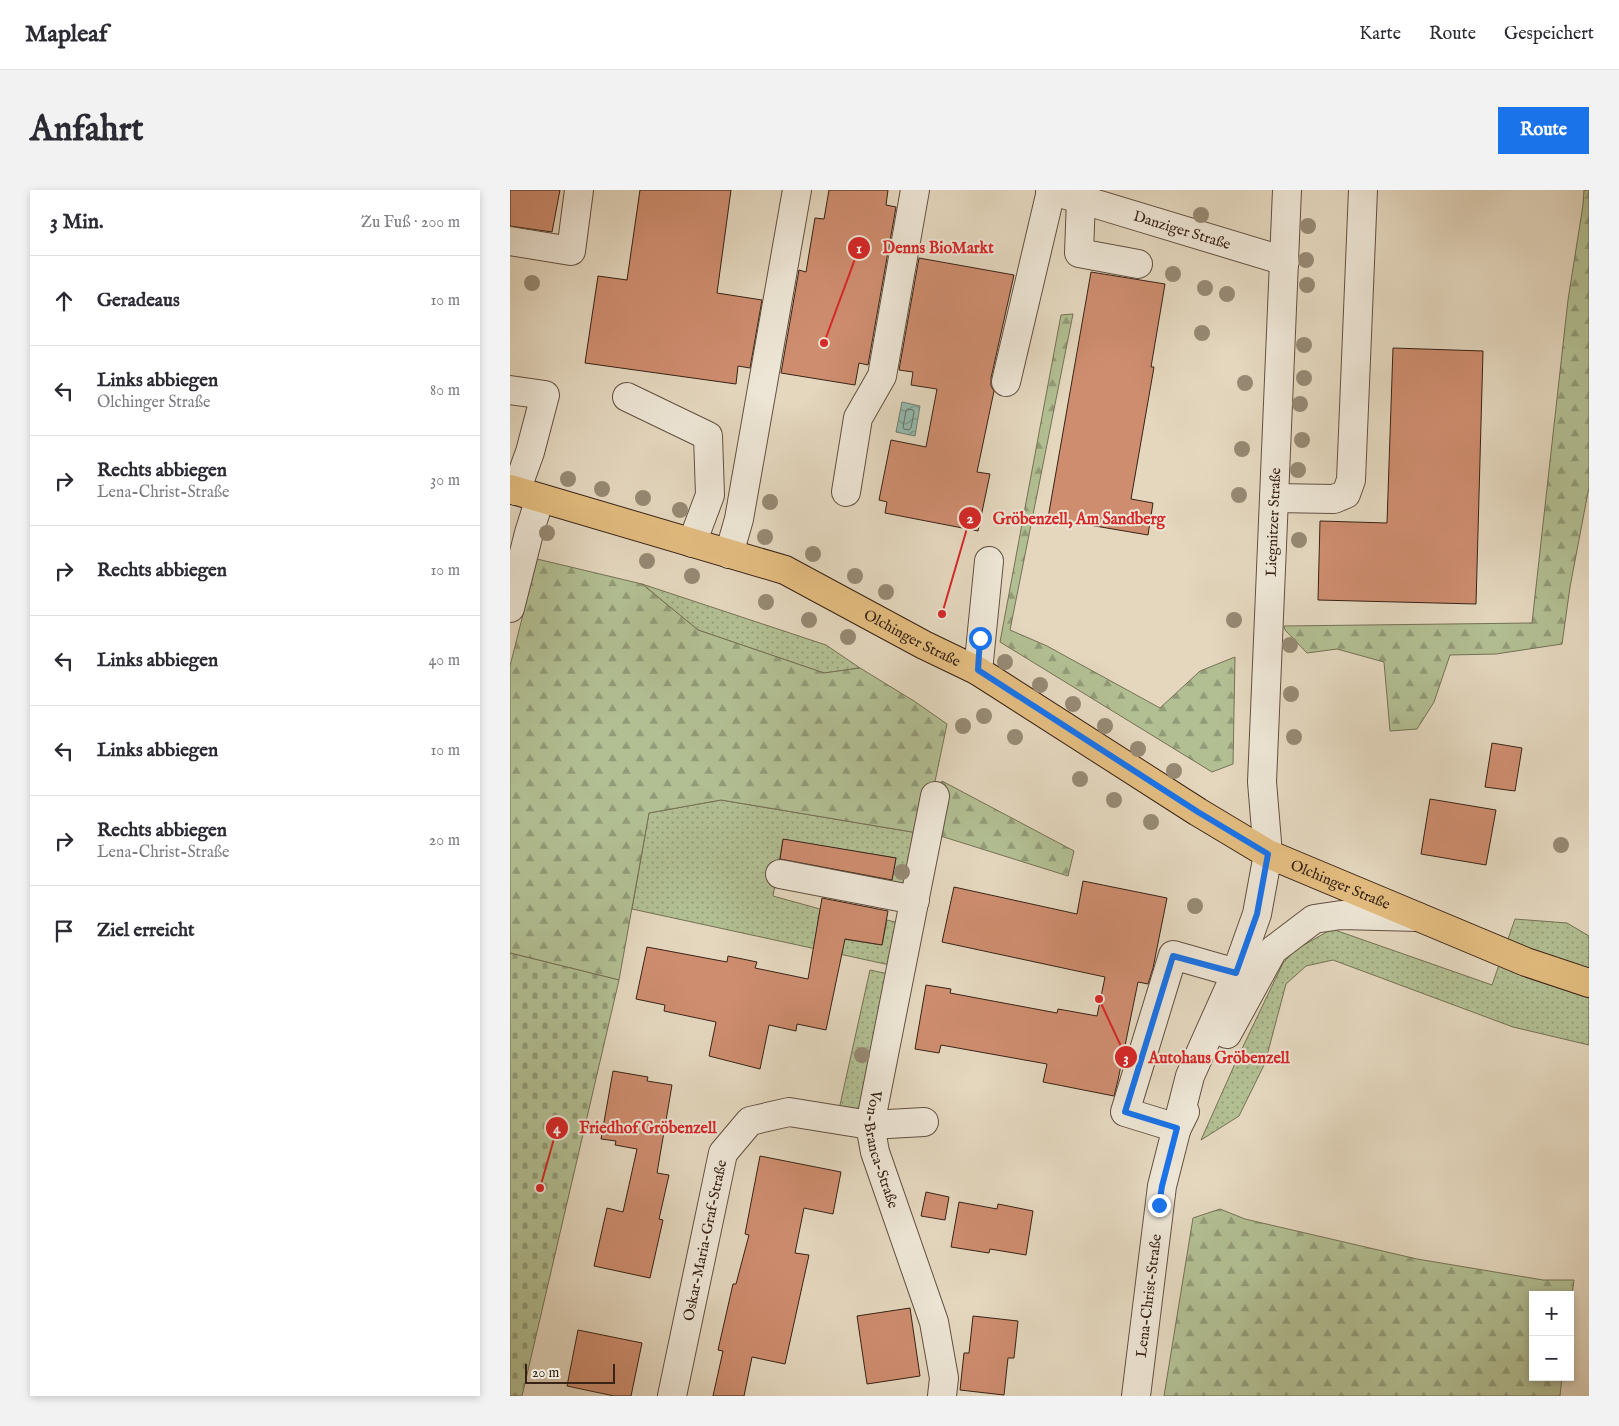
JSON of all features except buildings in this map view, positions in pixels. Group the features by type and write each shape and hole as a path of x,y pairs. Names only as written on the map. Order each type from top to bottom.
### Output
{"main road":[{"name":"Olchinger Straße","path":"522,493 785,570 924,645 978,670 1198,812 1268,854 1526,962 1589,982"}],"street":[{"path":"510,241 571,251 579,190"},
{"path":"729,554 739,519 797,190"},
{"path":"846,492 858,418 882,376 915,190"},
{"path":"1006,382 1051,190"},
{"name":"Danziger Straße","path":"1051,190 1285,261"},
{"name":"Liegnitzer Straße","path":"1268,854 1262,782 1287,190"},
{"path":"1274,498 1334,499 1346,494 1351,480 1363,190"},
{"path":"1081,199 1079,253 1138,264"},
{"path":"510,390 545,396 530,452 522,493 529,533 510,608"},
{"path":"627,397 708,436 710,495 692,543"},
{"path":"978,670 989,562"},
{"name":"Von-Branca-Straße","path":"935,796 870,1125 875,1152 934,1322 944,1378 942,1396"},
{"name":"Lena-Christ-Straße","path":"1136,1396 1162,1186 1190,1076 1236,973 1257,914 1268,854"},
{"path":"780,874 915,900"},
{"path":"1236,973 1173,956 1125,1112 1177,1128 1273,950 1314,919 1341,915 1420,918"},
{"name":"Oskar-Maria-Graf-Straße","path":"672,1396 723,1153 750,1121 789,1112 870,1125 924,1122"}],"green space":[{"path":"1584,190 1589,190 1589,487 1570,587 1562,644 1496,654 1450,655 1434,702 1417,729 1390,731 1384,662 1337,649 1307,653 1285,630 1284,626 1532,623 1568,300"},
{"path":"1073,314 1010,630 1047,646 1160,708 1200,671 1235,657 1233,764 1212,772 1000,642 1061,315"},
{"path":"537,559 642,584 698,630 824,673 860,668 947,724 924,834 721,800 649,813 619,980 510,953 510,666"},
{"path":"642,584 826,645 860,668 824,673 698,630"},
{"path":"942,781 1074,851 1068,876 931,833"},
{"path":"721,800 924,834 914,889 891,886 896,858 783,840 773,896 820,909 816,935 882,945 887,920 907,925 899,967 632,909 649,813"},
{"path":"1515,919 1567,923 1589,936 1589,1045 1513,1027 1333,960 1306,966 1286,984 1265,1063 1239,1116 1201,1140 1283,963 1295,950 1332,929 1492,985"},
{"path":"510,953 619,980 522,1396 510,1396"},
{"path":"870,970 898,976 865,1120 838,1114"},
{"path":"1220,1209 1245,1219 1417,1259 1543,1280 1574,1280 1573,1291 1529,1291 1529,1381 1562,1381 1560,1396 1164,1396 1193,1218"}],"water":[{"path":"902,402 920,406 915,436 896,432"}],"place":[{"name":"Denns BioMarkt","path":"824,343"},
{"name":"Gröbenzell, Am Sandberg","path":"942,614"},
{"name":"Autohaus Gröbenzell","path":"1099,999"},
{"name":"Friedhof Gröbenzell","path":"540,1188"}],"route":[{"path":"980,638 978,670 1198,812 1268,854 1257,914 1236,973 1173,956 1125,1112 1177,1128 1159,1205"}]}
